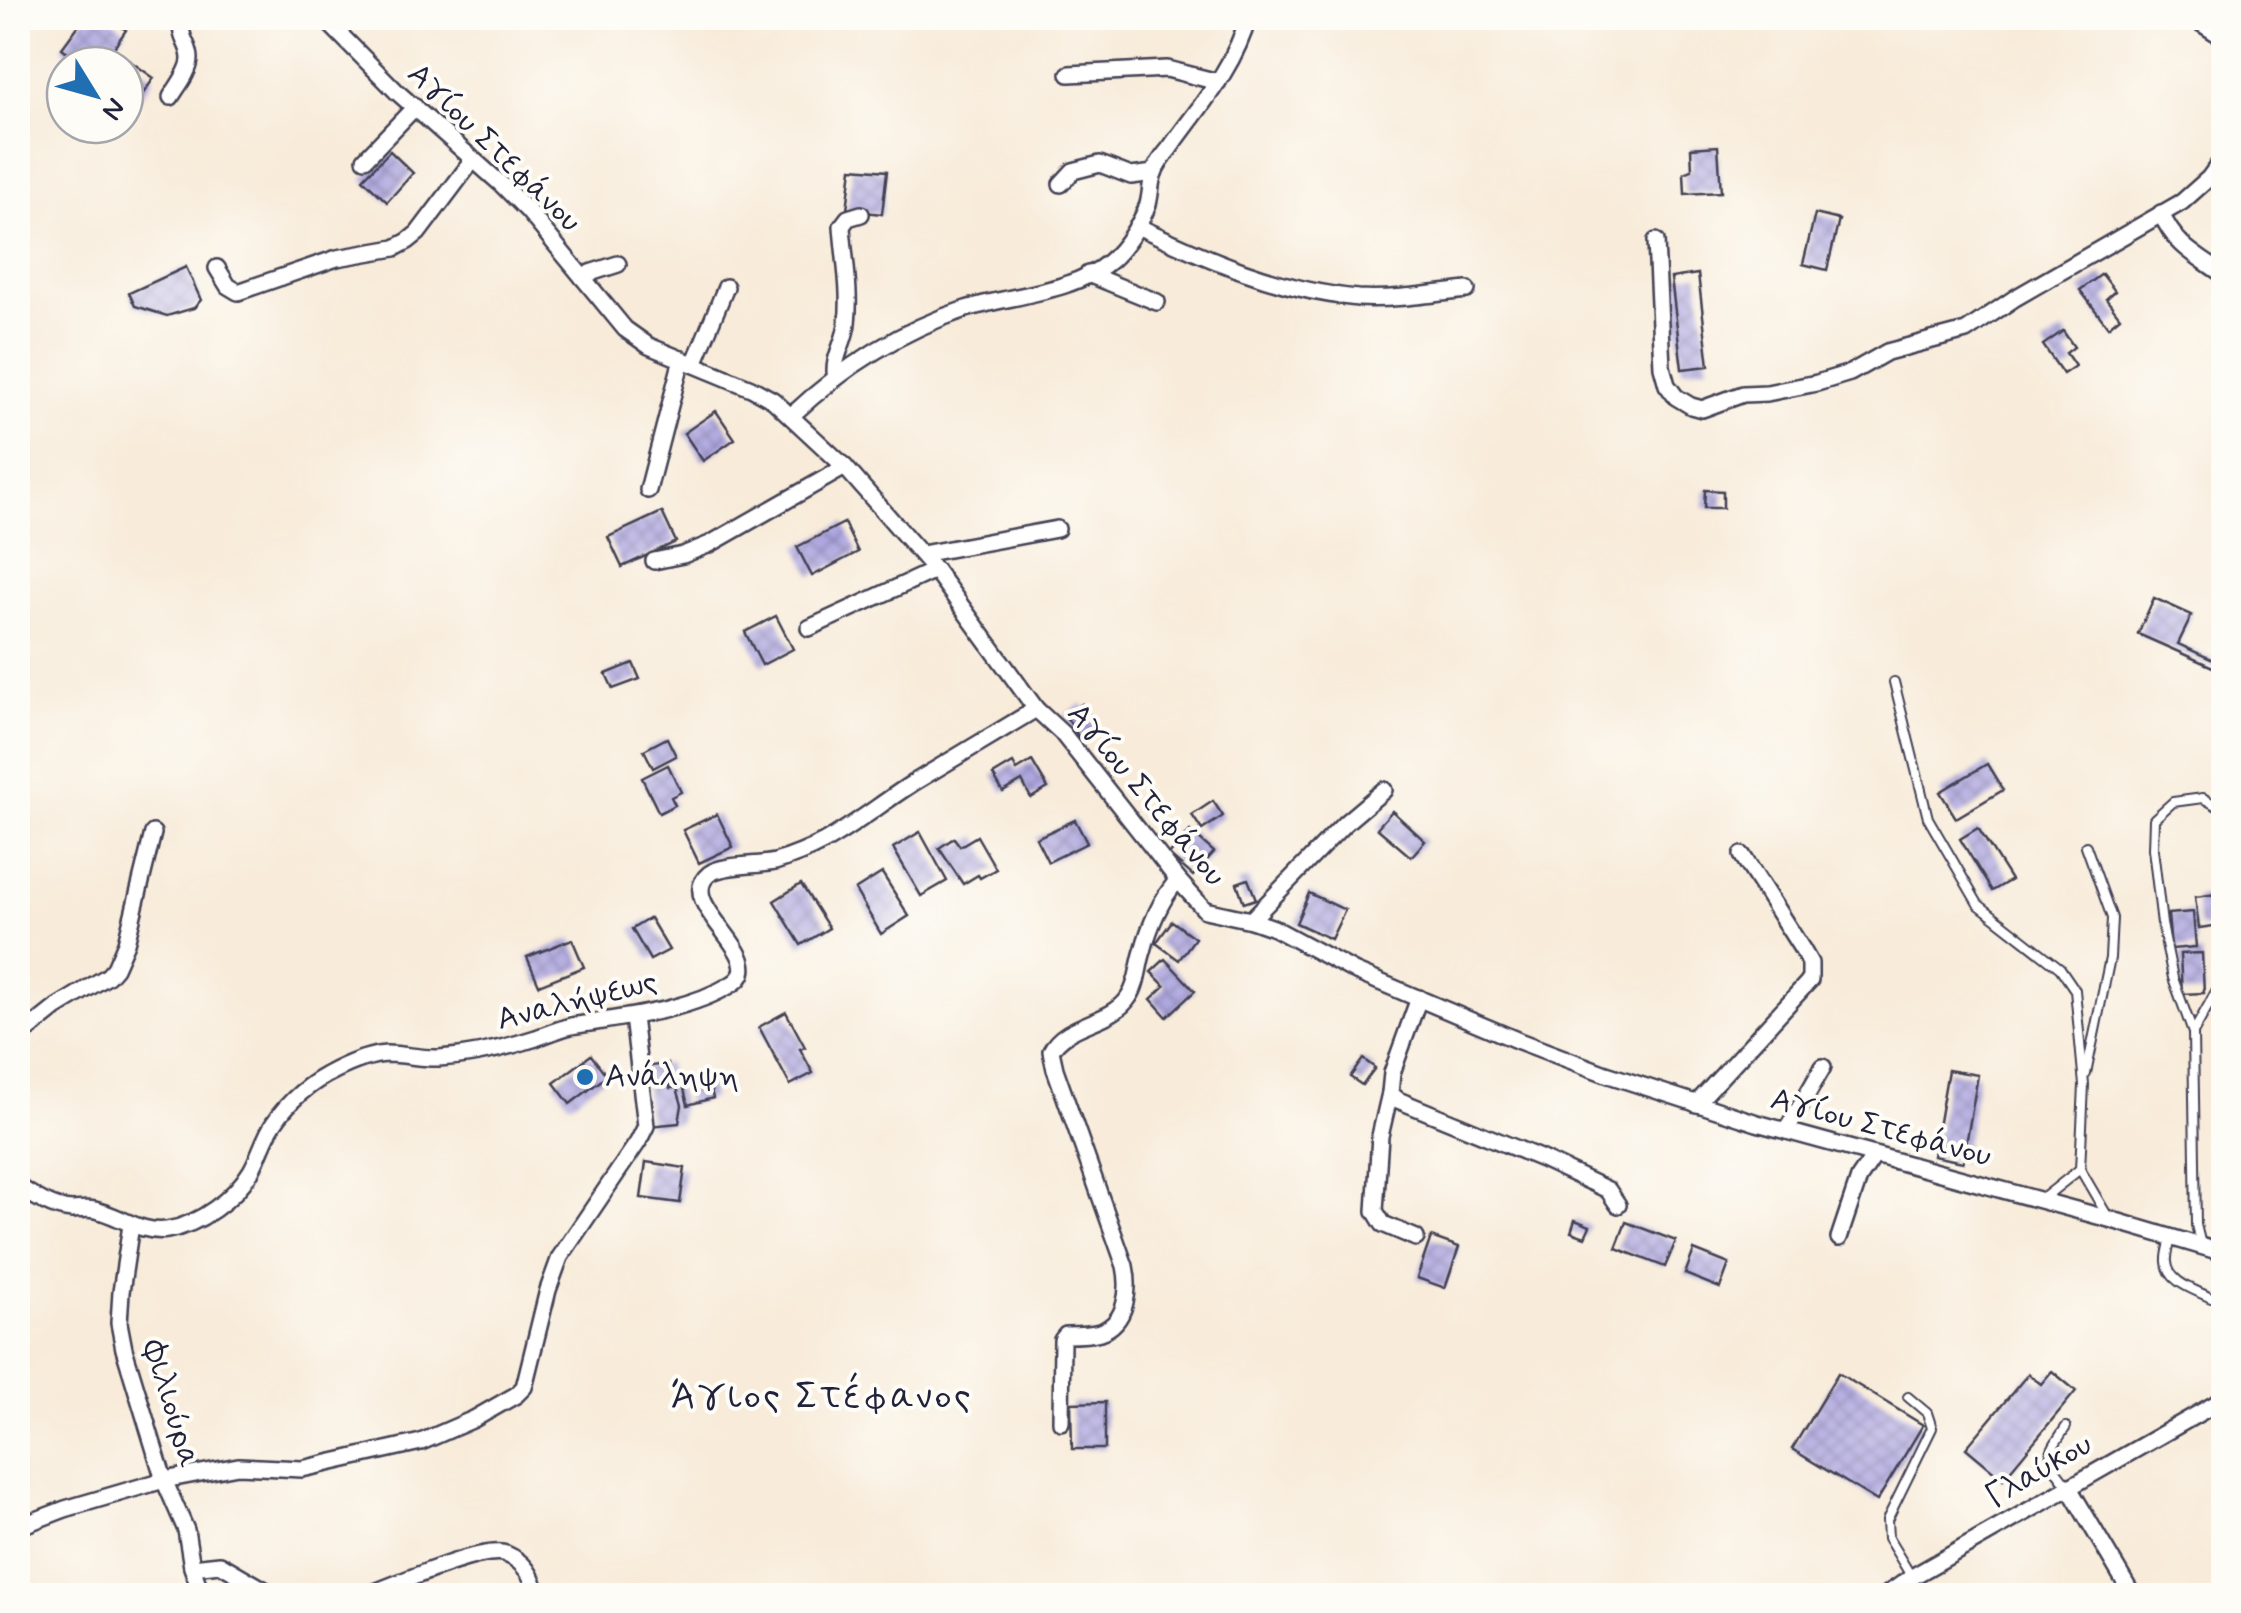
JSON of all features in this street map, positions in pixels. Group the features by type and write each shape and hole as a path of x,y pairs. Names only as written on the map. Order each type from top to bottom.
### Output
{"street":[{"path":"171,97 190,64 181,35 182,18"},
{"name":"Αγίου Στεφάνου","path":"324,18 365,61 528,211 625,328 649,346 763,394 845,467 935,570 1036,709 1062,733 1206,910 1274,928 1356,972 1568,1060 1696,1104 2224,1253"},
{"path":"791,416 872,354 940,319 1077,280 1114,258 1148,206 1154,173 1218,82 1240,44 1248,18"},
{"path":"2193,18 2224,38"},
{"path":"1069,74 1167,68 1218,82"},
{"path":"365,158 415,107"},
{"path":"1656,241 1662,367 1667,385 1676,397 1702,409 1743,394 1816,383 1850,372 1887,352 1966,331 2015,298 2182,202 2224,157"},
{"path":"217,268 228,286 238,292 338,258 396,248 418,234 473,160"},
{"path":"1062,184 1074,172 1100,164 1131,176 1154,173"},
{"path":"2161,213 2176,240 2224,275"},
{"path":"836,378 833,370 847,328 849,299 842,226 848,218 861,214"},
{"path":"1137,226 1219,264 1283,284 1338,295 1378,298 1467,290"},
{"path":"583,278 618,264"},
{"path":"1088,274 1158,302"},
{"path":"648,490 688,362 726,288"},
{"path":"654,560 683,556 710,544 845,467"},
{"path":"922,554 1057,529"},
{"path":"809,628 935,570"},
{"name":"Αναλήψεως","path":"18,1186 68,1210 92,1209 132,1225 162,1231 198,1220 229,1196 250,1173 272,1125 294,1099 308,1086 352,1063 384,1054 437,1058 475,1054 568,1027 633,1017 696,1000 732,984 744,968 702,898 702,884 711,873 776,862 824,842 1036,709"},
{"path":"1251,920 1345,823 1384,790"},
{"path":"18,1038 116,968 126,943 153,833"},
{"path":"1696,1104 1810,980 1810,963 1742,855"},
{"path":"1061,1422 1062,1340 1066,1335 1102,1332 1112,1324 1127,1298 1128,1283 1051,1051 1059,1040 1128,999 1145,944 1178,880"},
{"path":"1416,1238 1383,1224 1376,1211 1380,1136 1392,1073 1419,998"},
{"path":"18,1526 164,1480 238,1466 302,1469 382,1452 444,1434 520,1392 560,1256 646,1126 633,1017"},
{"path":"1786,1131 1824,1067"},
{"path":"1390,1092 1398,1100 1608,1190 1618,1205"},
{"path":"1839,1238 1859,1178 1874,1156"},
{"name":"Φιλιούρα","path":"132,1225 119,1324 164,1480 186,1530 202,1596"},
{"name":"Γλαύκου","path":"1885,1596 2068,1486 2224,1399"},
{"path":"2068,1486 2133,1596"},
{"path":"365,1596 475,1555 503,1552 524,1565 534,1580 537,1596"},
{"path":"192,1566 220,1564 275,1596"}],"lane":[{"path":"1894,682 1928,818 1978,904 2060,968 2074,990 2084,1085 2080,1169 2109,1219"},
{"path":"2201,1245 2196,1225 2193,1033 2173,978 2162,924 2153,849 2154,820 2174,802 2203,798 2224,810"},
{"path":"2084,1085 2110,958 2112,918 2086,846"},
{"path":"2193,1033 2224,977"},
{"path":"2041,1200 2080,1169"},
{"path":"2171,1236 2167,1262 2170,1274 2211,1298"},
{"path":"1908,1397 1927,1413 1932,1428 1887,1520 1888,1538 1912,1577"},
{"path":"2066,1428 2050,1450 2050,1464 2068,1486"}],"building":[{"path":"84,18 109,18 126,30 116,45 64,45"},
{"path":"145,72 154,78 145,91"},
{"path":"1718,146 1721,192 1685,194 1684,173 1692,170 1691,148"},
{"path":"390,151 413,173 387,202 363,179"},
{"path":"852,168 887,171 882,214 847,210"},
{"path":"1815,214 1839,220 1827,270 1803,264"},
{"path":"186,267 201,300 194,308 167,316 135,306 129,293"},
{"path":"1698,274 1709,366 1682,369 1671,278"},
{"path":"2102,274 2115,291 2106,299 2120,317 2108,327 2080,290"},
{"path":"2063,331 2074,347 2066,353 2075,366 2063,374 2043,345"},
{"path":"716,411 735,439 703,461 684,433"},
{"path":"1705,490 1723,491 1723,508 1704,508"},
{"path":"662,512 676,542 622,567 608,537"},
{"path":"844,523 858,552 812,576 797,547"},
{"path":"2154,598 2192,615 2178,644 2224,665 2224,672 2138,634"},
{"path":"776,616 793,649 762,665 745,632"},
{"path":"633,663 640,679 613,689 606,674"},
{"path":"1082,704 1097,728 1080,739 1065,715"},
{"path":"667,738 676,756 653,768 644,750"},
{"path":"1032,761 1048,788 1031,798 1022,781 1003,792 993,775 1013,763 1017,770"},
{"path":"1987,764 2003,790 1956,818 1940,792"},
{"path":"668,765 681,792 671,797 675,805 659,813 642,778"},
{"path":"1213,801 1223,816 1202,830 1192,815"},
{"path":"1392,811 1425,841 1411,857 1377,828"},
{"path":"717,814 733,847 699,863 683,830"},
{"path":"1075,820 1087,843 1048,862 1036,838"},
{"path":"1978,828 2011,880 1992,891 1960,839"},
{"path":"1190,831 1214,852 1193,876 1169,855"},
{"path":"920,832 947,881 921,896 893,848"},
{"path":"977,836 996,869 963,884 939,848 954,838 960,846"},
{"path":"882,873 909,916 881,934 855,890"},
{"path":"1248,879 1256,899 1244,903 1237,883"},
{"path":"801,884 829,928 801,945 774,901"},
{"path":"1309,893 1345,910 1331,939 1296,923"},
{"path":"2217,894 2221,925 2199,928 2195,897"},
{"path":"2193,912 2196,947 2171,949 2168,914"},
{"path":"650,918 669,950 650,960 632,929"},
{"path":"1172,921 1195,938 1179,960 1156,943"},
{"path":"572,939 584,967 539,985 527,957"},
{"path":"2202,953 2204,993 2182,994 2180,954"},
{"path":"1165,959 1195,991 1167,1017 1151,999 1165,986 1151,972"},
{"path":"786,1012 805,1047 800,1049 813,1073 790,1085 759,1027"},
{"path":"591,1055 607,1076 570,1104 554,1083"},
{"path":"1363,1059 1375,1068 1362,1085 1350,1077"},
{"path":"668,1064 670,1088 677,1088 682,1105 679,1123 649,1126 643,1067"},
{"path":"1948,1070 1978,1075 1963,1162 1933,1156"},
{"path":"707,1074 713,1098 688,1105 682,1081"},
{"path":"646,1162 685,1168 680,1203 641,1198"},
{"path":"1575,1220 1590,1226 1585,1237 1571,1232"},
{"path":"1626,1222 1676,1241 1665,1267 1616,1248"},
{"path":"1431,1237 1459,1247 1445,1288 1417,1278"},
{"path":"1694,1250 1729,1264 1720,1288 1685,1274"},
{"path":"2052,1371 2076,1391 2003,1479 1966,1448 2028,1374 2041,1384"},
{"path":"1838,1373 1923,1425 1877,1501 1792,1449"},
{"path":"1105,1402 1105,1449 1072,1449 1071,1403"}],"place":[{"name":"Ανάληψη","path":"585,1077"}],"district":[{"name":"Άγιος Στέφανος","path":"822,1397"}]}
